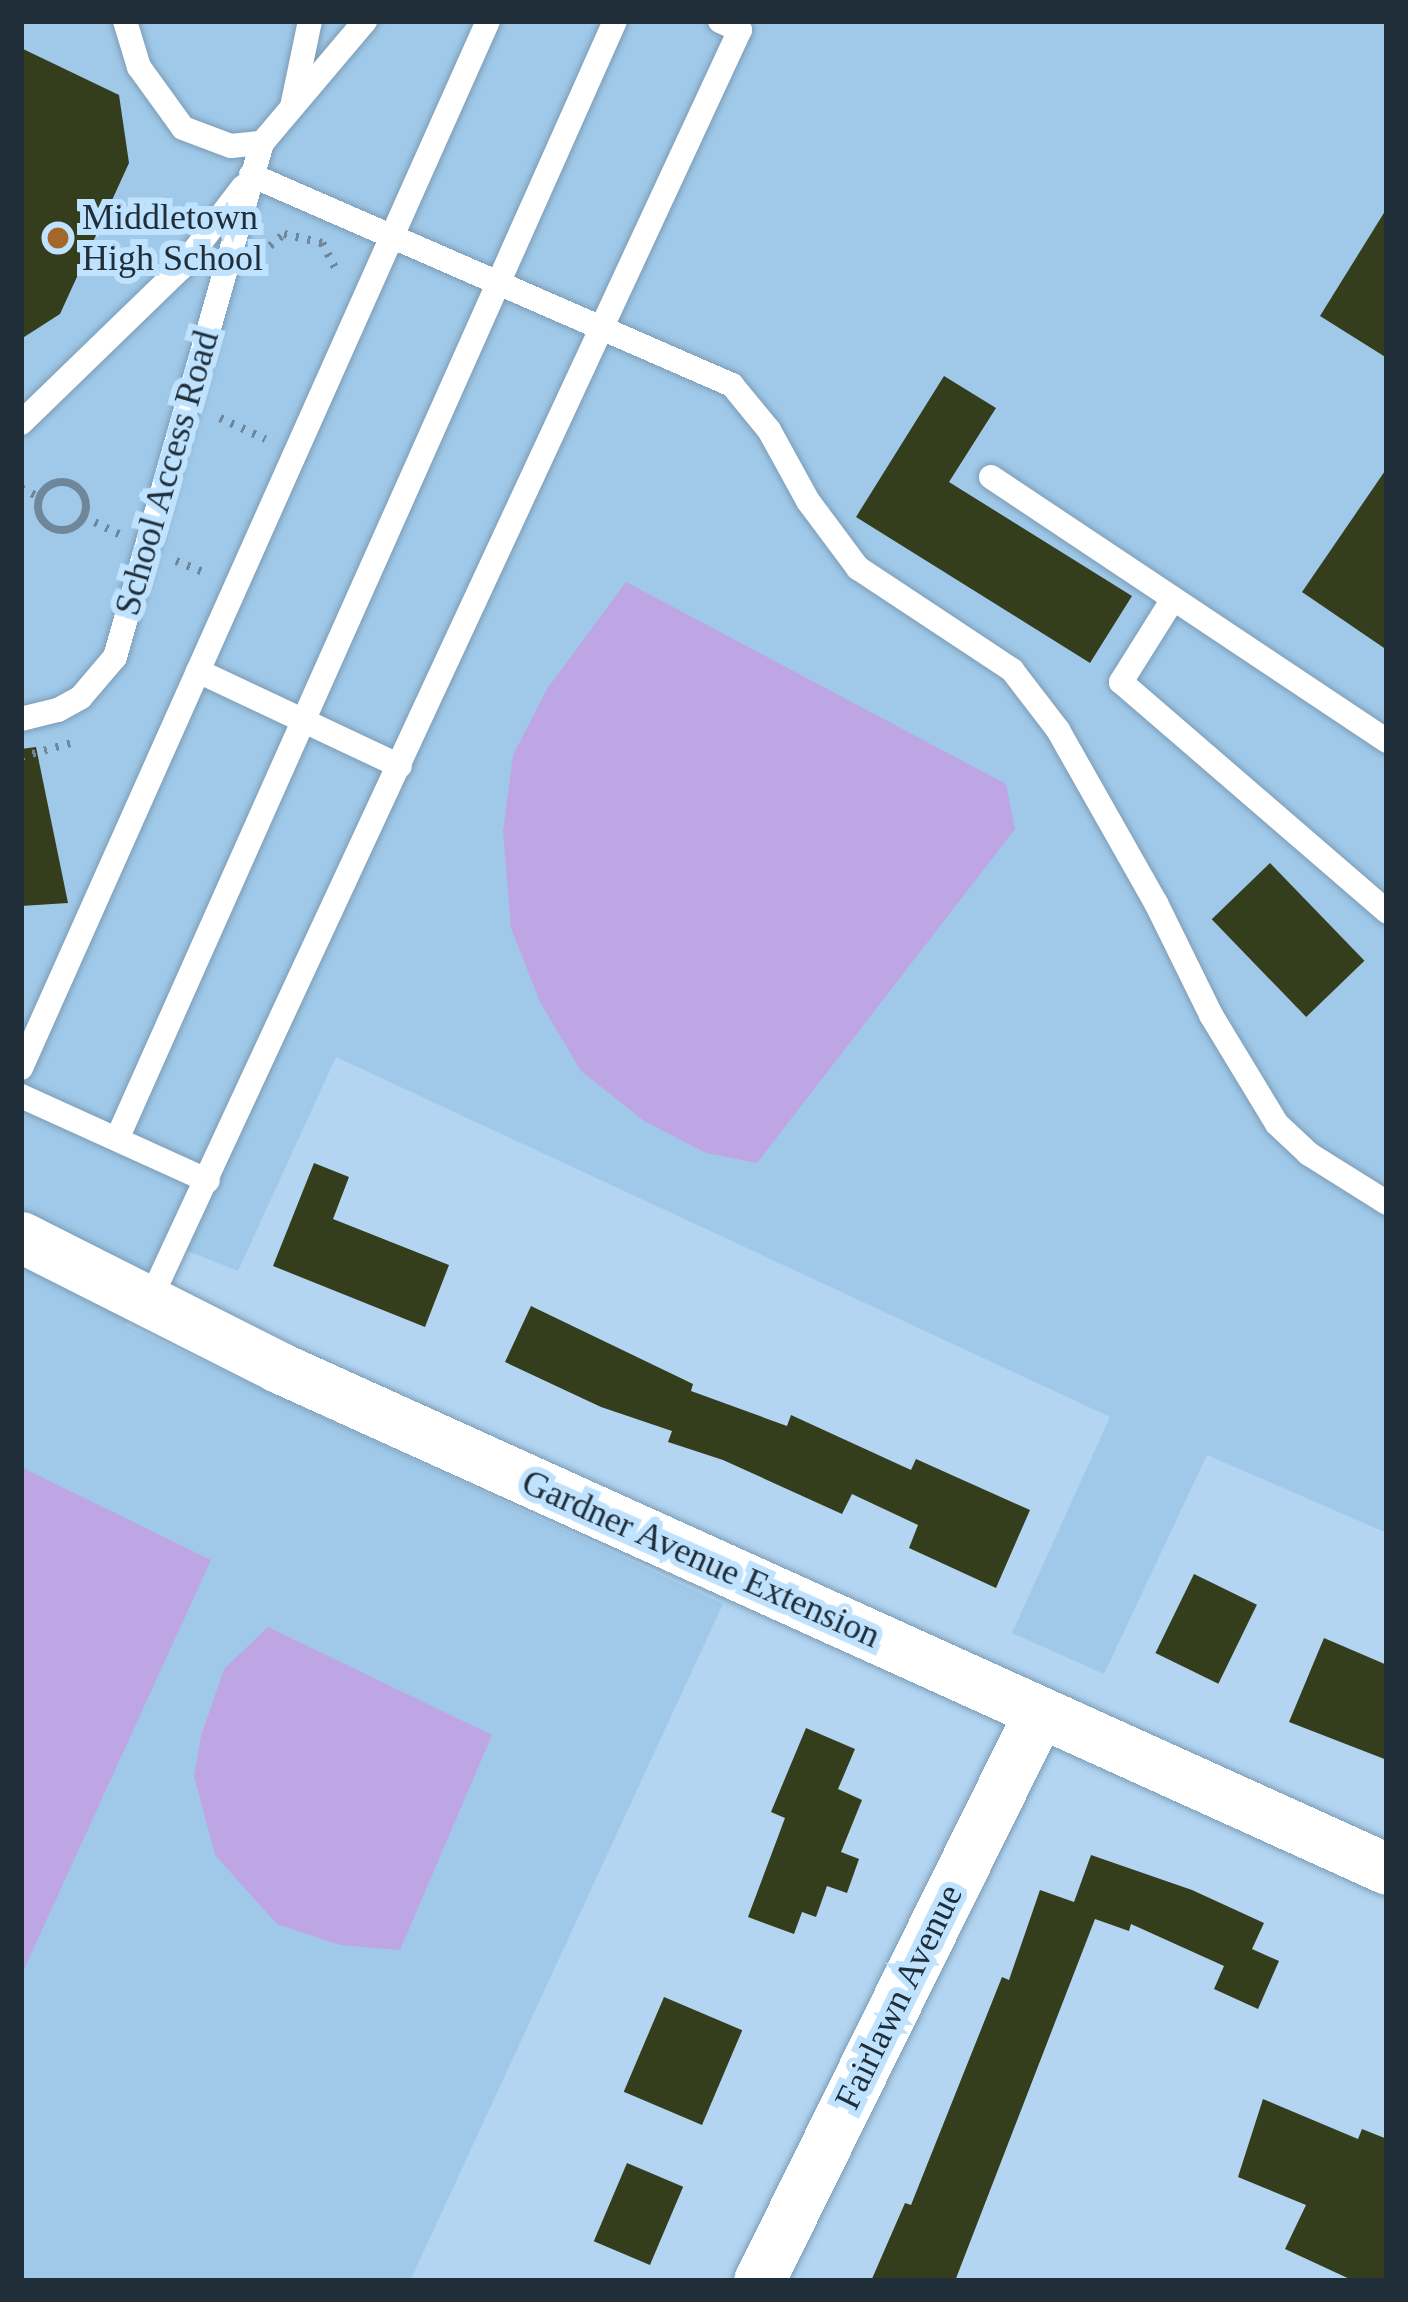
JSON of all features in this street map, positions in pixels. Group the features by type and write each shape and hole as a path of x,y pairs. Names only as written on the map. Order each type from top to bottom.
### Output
{"street":[{"name":"Gardner Avenue Extension","path":"21,1238 148,1304 1387,1869"},
{"name":"Fairlawn Avenue","path":"759,2281 1039,1713"}],"lane":[{"path":"122,21 156,99 183,128 231,146 262,142"},
{"path":"291,113 310,21"},
{"name":"School Access Road","path":"21,719 58,710 81,697 115,657 262,142 365,21"},
{"path":"21,1068 488,21"},
{"path":"117,1139 615,21"},
{"path":"148,1304 740,30 720,21"},
{"path":"251,175 732,385 769,430 808,501 858,568 1012,670 1058,730 1156,904 1210,1016 1277,1124 1309,1154 1387,1203"},
{"name":"School Access Road","path":"21,423 181,268 251,175"},
{"path":"991,477 1387,741"},
{"path":"1174,599 1121,682 1387,912"},
{"path":"198,671 400,766"},
{"path":"21,1096 208,1181"}],"path":[{"path":"220,418 266,439"},
{"path":"69,483 86,500 84,517 76,528 52,530 40,518 38,496 50,485 69,483"},
{"path":"21,488 38,496"}],"shaded area":[{"path":"21,21 1387,21 1387,1533 1207,1455 1104,1674 1012,1633 1110,1417 336,1057 238,1271 165,1242 125,1325 723,1604 410,2281 21,2281"},
{"path":"626,582 1006,784 1015,829 757,1163 706,1153 644,1121 581,1071 540,1002 511,928 503,832 513,755 547,689"},
{"path":"21,1467 211,1560 21,1976"},
{"path":"268,1627 492,1735 400,1950 340,1945 277,1924 215,1855 194,1776 201,1736 224,1669"}],"building":[{"name":"Middletown High School","path":"21,48 119,95 129,163 60,314 21,339"},
{"path":"1387,208 1387,358 1320,316"},
{"path":"944,376 996,408 949,482 1132,596 1090,663 856,517"},
{"path":"1387,468 1387,650 1302,592"},
{"path":"36,747 68,903 21,906 21,749"},
{"path":"1270,863 1364,961 1306,1017 1212,919"},
{"path":"314,1163 349,1177 333,1219 449,1265 425,1327 273,1266"},
{"path":"531,1306 693,1384 691,1391 787,1426 791,1415 911,1470 916,1459 1030,1510 996,1588 909,1548 918,1525 852,1494 842,1514 723,1460 668,1442 672,1431 601,1407 505,1362"},
{"path":"1194,1574 1257,1605 1218,1684 1155,1653"},
{"path":"1324,1638 1387,1665 1387,1760 1289,1722"},
{"path":"806,1728 855,1749 838,1789 862,1800 841,1852 859,1859 847,1893 827,1886 816,1917 802,1912 794,1934 748,1917 785,1818 771,1812"},
{"path":"1091,1855 1192,1890 1264,1923 1252,1949 1279,1961 1258,2009 1214,1989 1224,1966 1131,1924 1129,1931 1095,1919 955,2281 871,2281 905,2203 911,2205 1002,1977 1009,1980 1040,1890 1074,1902"},
{"path":"664,1997 742,2030 702,2125 624,2092"},
{"path":"1263,2099 1358,2139 1362,2129 1387,2139 1387,2281 1354,2281 1285,2249 1306,2205 1238,2177"},
{"path":"627,2163 683,2187 650,2265 594,2241"}],"place":[{"name":"Middletown High School","path":"58,238"}]}
